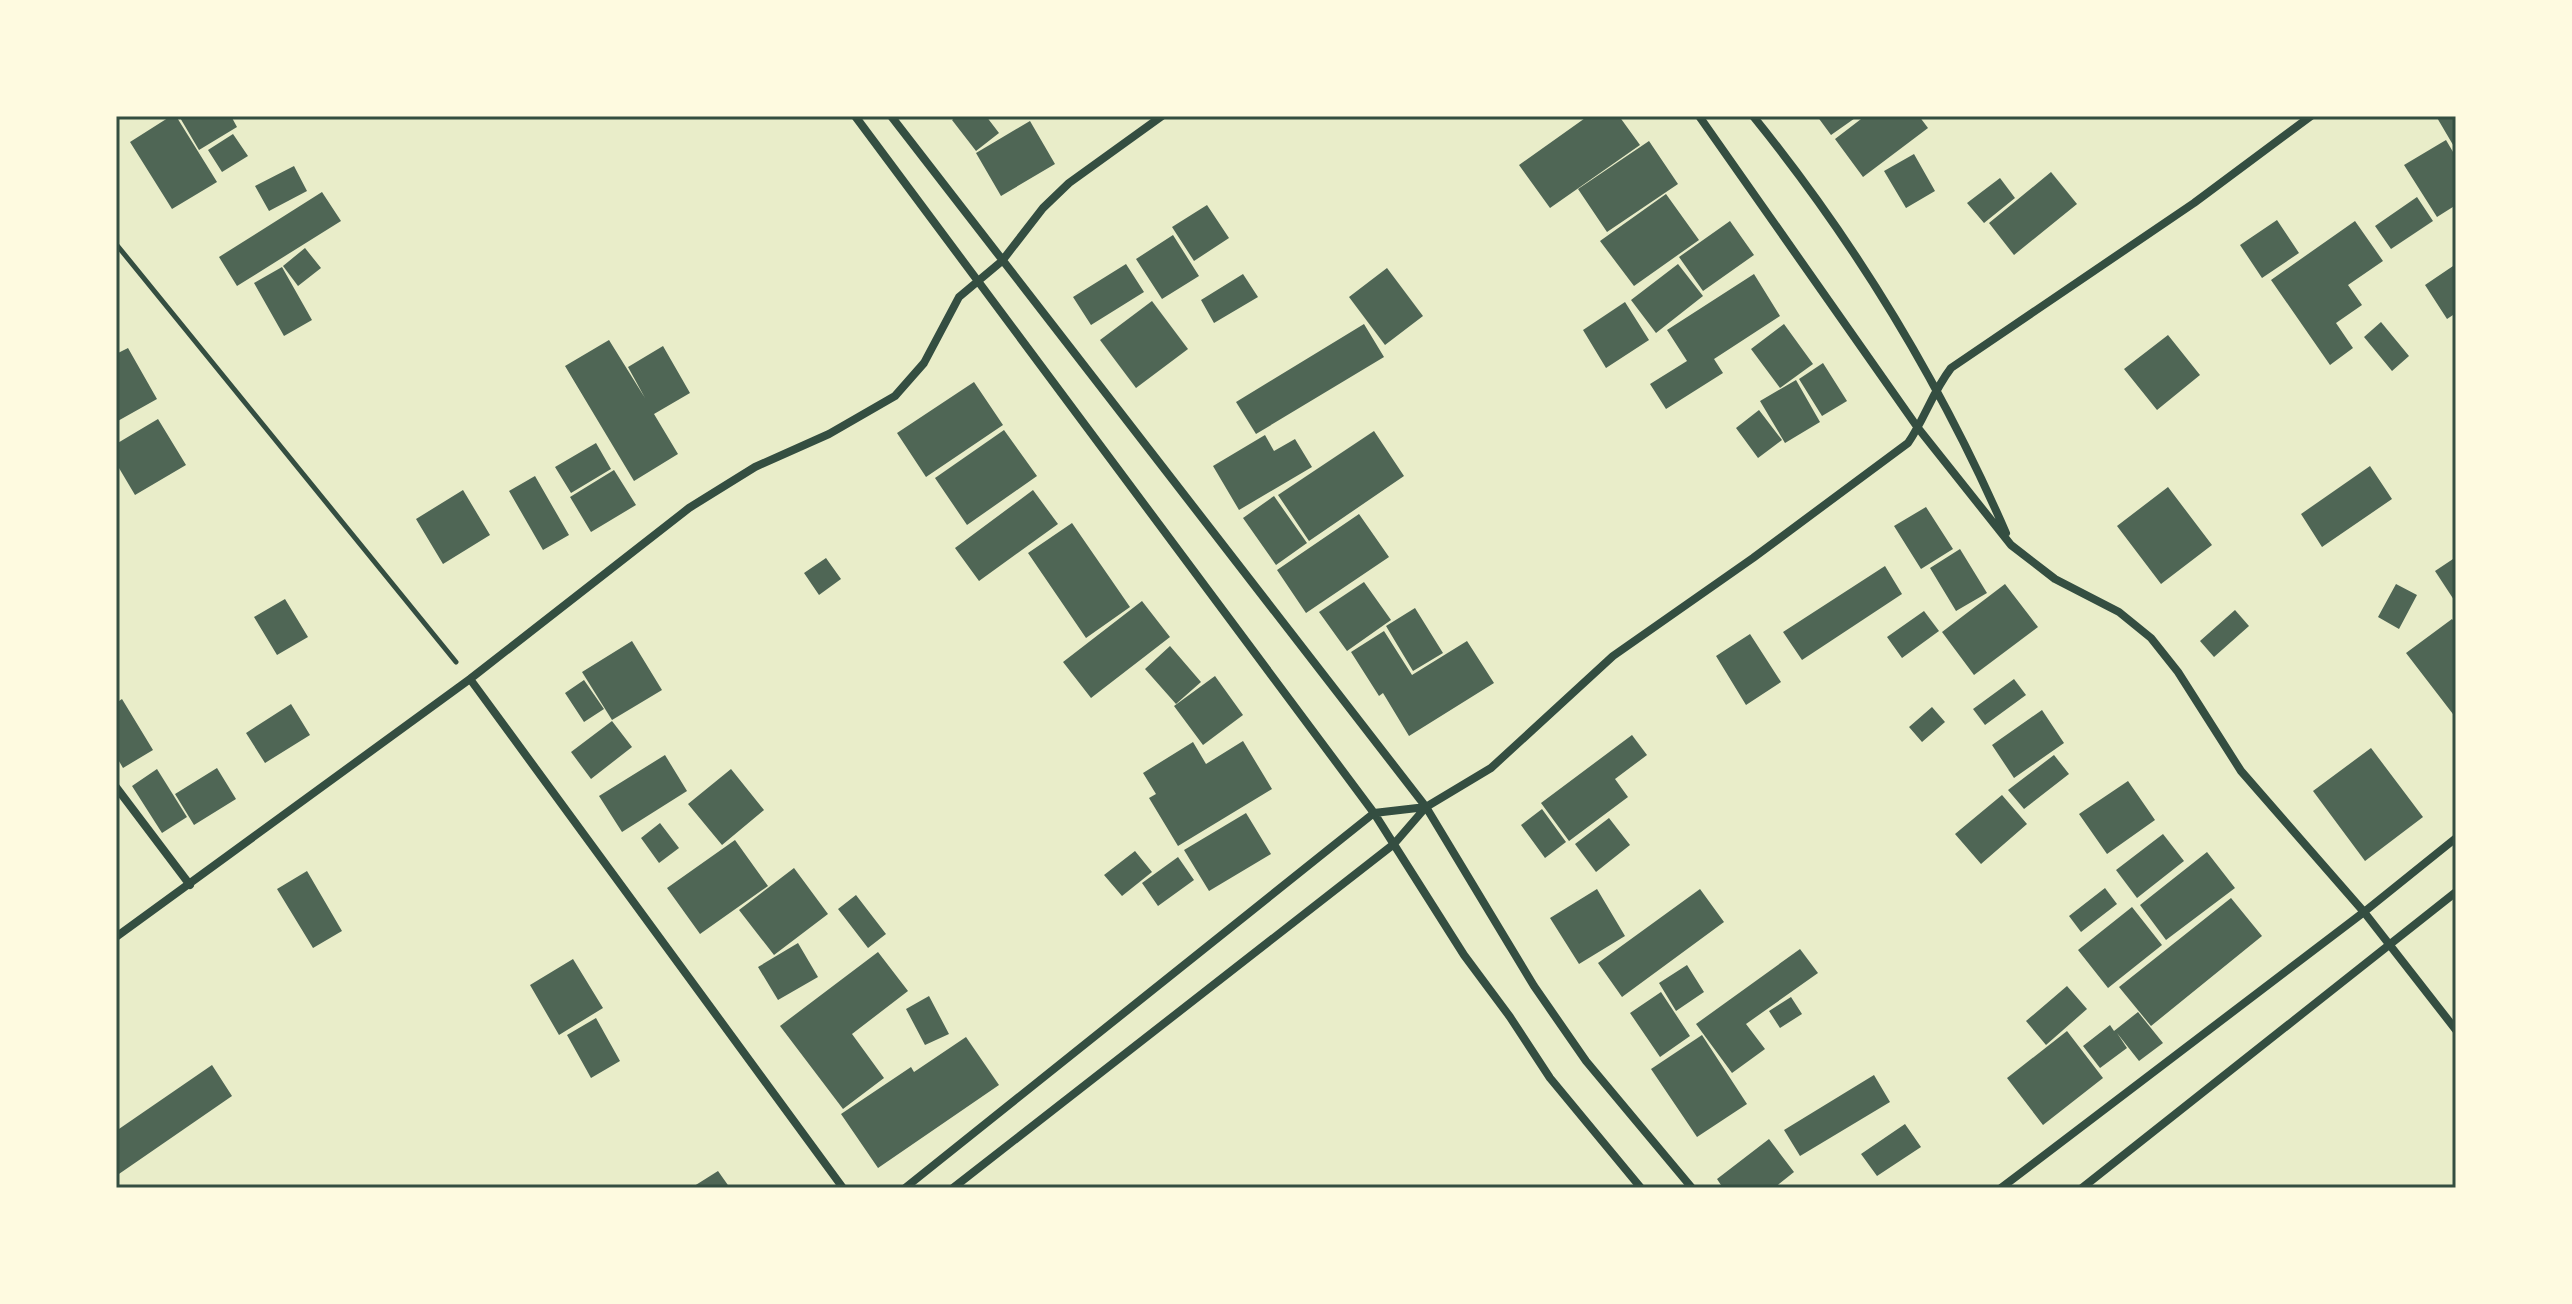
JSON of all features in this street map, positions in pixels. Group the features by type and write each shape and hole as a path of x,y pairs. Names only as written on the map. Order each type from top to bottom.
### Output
{"street":[{"path":"855,116 1374,813 1464,955 1550,1078 1641,1188"},
{"path":"891,116 1426,807 1534,986 1586,1061 1692,1188"},
{"path":"116,937 470,679 689,508 755,467 829,434 895,396 924,363 959,297 1002,261 1043,208 1069,183 1162,116"},
{"path":"1699,116 1918,428 2011,545 2055,579 2119,612 2151,638 2178,672 2241,771 2364,912 2456,1030"},
{"path":"1753,116 1867,271 1983,480 2011,545"},
{"path":"953,1188 1394,844 1426,807 1491,768 1613,656 1753,558 1908,443 1935,390 1951,368 2194,203 2311,116"},
{"path":"470,679 843,1188"},
{"path":"116,787 190,885"},
{"path":"905,1188 1374,813 1426,807"},
{"path":"2001,1188 2364,912 2456,838"},
{"path":"2082,1188 2456,892"}],"path":[{"path":"116,244 470,679"}],"building":[{"path":"171,116 176,116 217,182 172,209 130,142"},
{"path":"179,116 231,116 237,127 199,150"},
{"path":"957,116 986,116 999,133 976,151 952,120"},
{"path":"1588,116 1619,116 1640,145 1550,208 1519,165"},
{"path":"1817,116 1858,116 1831,135"},
{"path":"1865,116 1919,116 1928,128 1863,177 1835,139"},
{"path":"2436,116 2456,116 2456,150"},
{"path":"1030,121 1055,164 1001,196 976,153"},
{"path":"233,134 248,156 222,172 208,150"},
{"path":"2446,140 2456,157 2456,205 2437,217 2404,165"},
{"path":"1649,141 1678,184 1607,232 1578,189"},
{"path":"1914,154 1935,191 1906,208 1884,171"},
{"path":"294,166 307,191 269,211 255,186"},
{"path":"2051,172 2077,204 2014,255 1989,223"},
{"path":"2000,178 2015,198 1984,223 1967,203"},
{"path":"322,192 341,221 237,286 219,257"},
{"path":"1666,194 1699,240 1634,286 1600,241"},
{"path":"2417,197 2433,221 2391,249 2375,226"},
{"path":"1207,205 1229,238 1194,261 1172,227"},
{"path":"2277,220 2299,253 2262,278 2240,245"},
{"path":"1730,221 1754,255 1703,291 1679,257"},
{"path":"2355,221 2383,261 2348,285 2362,305 2336,323 2353,348 2330,365 2271,280"},
{"path":"1173,235 1199,276 1162,299 1136,259"},
{"path":"305,248 321,268 298,286 283,266"},
{"path":"1126,264 1144,292 1091,325 1073,297"},
{"path":"1678,264 1703,296 1656,333 1631,300"},
{"path":"2456,264 2456,313 2447,319 2425,285"},
{"path":"282,267 312,320 284,336 254,283"},
{"path":"1387,268 1423,316 1385,345 1349,297"},
{"path":"1243,274 1258,297 1214,323 1201,300"},
{"path":"1754,274 1780,316 1714,359 1723,373 1666,409 1650,384 1687,361 1667,330"},
{"path":"1152,301 1188,349 1136,388 1100,340"},
{"path":"1625,302 1649,340 1606,368 1583,330"},
{"path":"2381,322 2409,356 2392,371 2364,337"},
{"path":"1364,324 1384,357 1256,434 1236,402"},
{"path":"1784,324 1813,364 1780,388 1751,349"},
{"path":"2168,335 2200,375 2157,410 2124,369"},
{"path":"609,340 645,398 628,367 663,346 690,393 654,414 678,454 634,481 565,366"},
{"path":"128,348 157,399 116,422 116,354"},
{"path":"1823,363 1847,401 1822,416 1799,379"},
{"path":"1796,380 1820,422 1785,443 1760,401"},
{"path":"974,382 1003,425 926,477 897,433"},
{"path":"1759,410 1782,440 1758,458 1736,428"},
{"path":"158,419 186,465 135,495 116,463 116,444"},
{"path":"1004,430 1037,476 967,525 935,478"},
{"path":"1374,431 1404,476 1309,541 1278,495"},
{"path":"1265,435 1274,451 1295,439 1312,467 1239,510 1213,466"},
{"path":"596,443 611,469 571,493 555,467"},
{"path":"2370,466 2392,499 2322,547 2301,514"},
{"path":"614,470 636,505 591,532 570,497"},
{"path":"535,476 569,535 543,550 509,491"},
{"path":"2168,487 2212,545 2161,584 2117,526"},
{"path":"463,490 490,535 443,564 416,519"},
{"path":"1033,490 1058,524 979,581 955,548"},
{"path":"1274,496 1307,543 1276,565 1243,518"},
{"path":"1926,507 1953,549 1921,569 1894,526"},
{"path":"1359,514 1389,557 1306,613 1277,570"},
{"path":"1072,523 1130,607 1086,638 1028,553"},
{"path":"1960,549 1987,593 1956,611 1930,568"},
{"path":"2456,557 2456,603 2435,571"},
{"path":"826,558 841,579 819,595 804,573"},
{"path":"1885,566 1902,594 1802,660 1783,632"},
{"path":"1364,582 1391,620 1347,651 1319,612"},
{"path":"2005,584 2038,627 1974,675 1942,632"},
{"path":"2396,584 2417,595 2399,629 2378,617"},
{"path":"285,599 308,637 277,655 254,617"},
{"path":"1142,601 1170,637 1091,698 1063,662"},
{"path":"1415,608 1443,653 1413,671 1386,626"},
{"path":"2235,610 2249,626 2214,657 2200,641"},
{"path":"1924,611 1939,631 1902,658 1887,637"},
{"path":"2452,619 2456,624 2456,718 2406,653"},
{"path":"1384,631 1412,675 1467,641 1494,683 1409,736 1383,693 1379,696 1351,652"},
{"path":"1750,634 1781,682 1746,705 1716,656"},
{"path":"632,641 662,690 612,720 582,672"},
{"path":"1170,646 1201,682 1176,704 1145,669"},
{"path":"1215,676 1243,715 1203,745 1174,706"},
{"path":"2014,679 2026,695 1985,725 1973,709"},
{"path":"584,680 604,709 584,722 565,693"},
{"path":"122,699 153,750 123,768 116,756 116,703"},
{"path":"291,704 310,735 265,763 246,733"},
{"path":"1932,707 1945,722 1922,742 1909,727"},
{"path":"2042,710 2064,743 2014,778 1992,745"},
{"path":"612,721 632,747 591,779 571,752"},
{"path":"1632,735 1647,755 1615,779 1628,797 1569,841 1541,803"},
{"path":"1243,741 1272,789 1178,846 1149,798 1156,794 1143,773 1193,742 1206,764"},
{"path":"2371,748 2423,817 2365,861 2313,791"},
{"path":"665,755 687,791 622,832 599,796"},
{"path":"2054,755 2069,774 2024,809 2008,790"},
{"path":"217,768 236,799 194,825 175,794"},
{"path":"157,769 187,817 162,833 132,786"},
{"path":"731,769 764,810 722,845 688,804"},
{"path":"2128,781 2155,820 2107,854 2079,814"},
{"path":"2002,795 2027,824 1981,864 1955,834"},
{"path":"1542,809 1566,842 1545,858 1521,825"},
{"path":"1246,813 1271,854 1209,891 1184,850"},
{"path":"1609,818 1630,845 1596,872 1575,844"},
{"path":"660,823 679,848 659,863 641,838"},
{"path":"2163,834 2184,861 2137,898 2116,870"},
{"path":"735,840 768,886 700,934 667,888"},
{"path":"1135,851 1152,872 1122,896 1104,875"},
{"path":"2207,852 2235,888 2166,940 2140,905"},
{"path":"1178,857 1194,880 1158,906 1142,883"},
{"path":"794,868 828,914 774,955 739,910"},
{"path":"307,871 342,931 313,948 277,889"},
{"path":"2105,888 2117,904 2081,932 2069,916"},
{"path":"1597,889 1625,936 1579,964 1550,918"},
{"path":"1700,889 1724,922 1622,997 1598,963"},
{"path":"856,895 886,934 868,948 838,909"},
{"path":"2231,898 2262,936 2151,1026 2119,987"},
{"path":"2132,907 2162,945 2108,988 2078,950"},
{"path":"798,943 818,977 778,1000 758,967"},
{"path":"1800,949 1818,973 1746,1024 1765,1049 1732,1073 1696,1024"},
{"path":"878,952 908,991 852,1034 884,1078 843,1109 780,1026"},
{"path":"573,959 603,1008 559,1035 530,985"},
{"path":"1687,965 1704,992 1676,1011 1659,983"},
{"path":"2067,986 2087,1009 2046,1045 2026,1021"},
{"path":"1661,992 1690,1036 1660,1057 1630,1013"},
{"path":"929,996 949,1034 925,1045 906,1009"},
{"path":"1791,997 1802,1014 1780,1028 1769,1011"},
{"path":"2138,1012 2163,1043 2139,1061 2117,1033 2127,1048 2100,1068 2083,1046 2110,1025 2114,1031"},
{"path":"596,1018 620,1061 591,1078 567,1035"},
{"path":"2067,1031 2103,1078 2043,1125 2007,1078"},
{"path":"1702,1035 1747,1104 1697,1137 1651,1069"},
{"path":"966,1037 999,1085 878,1168 841,1114 911,1067 914,1072"},
{"path":"212,1065 232,1096 116,1176 116,1131"},
{"path":"1874,1075 1890,1102 1800,1156 1784,1130"},
{"path":"1905,1124 1921,1147 1877,1176 1861,1154"},
{"path":"1769,1139 1794,1172 1774,1188 1723,1188 1717,1179"},
{"path":"718,1171 730,1188 691,1188"}]}
